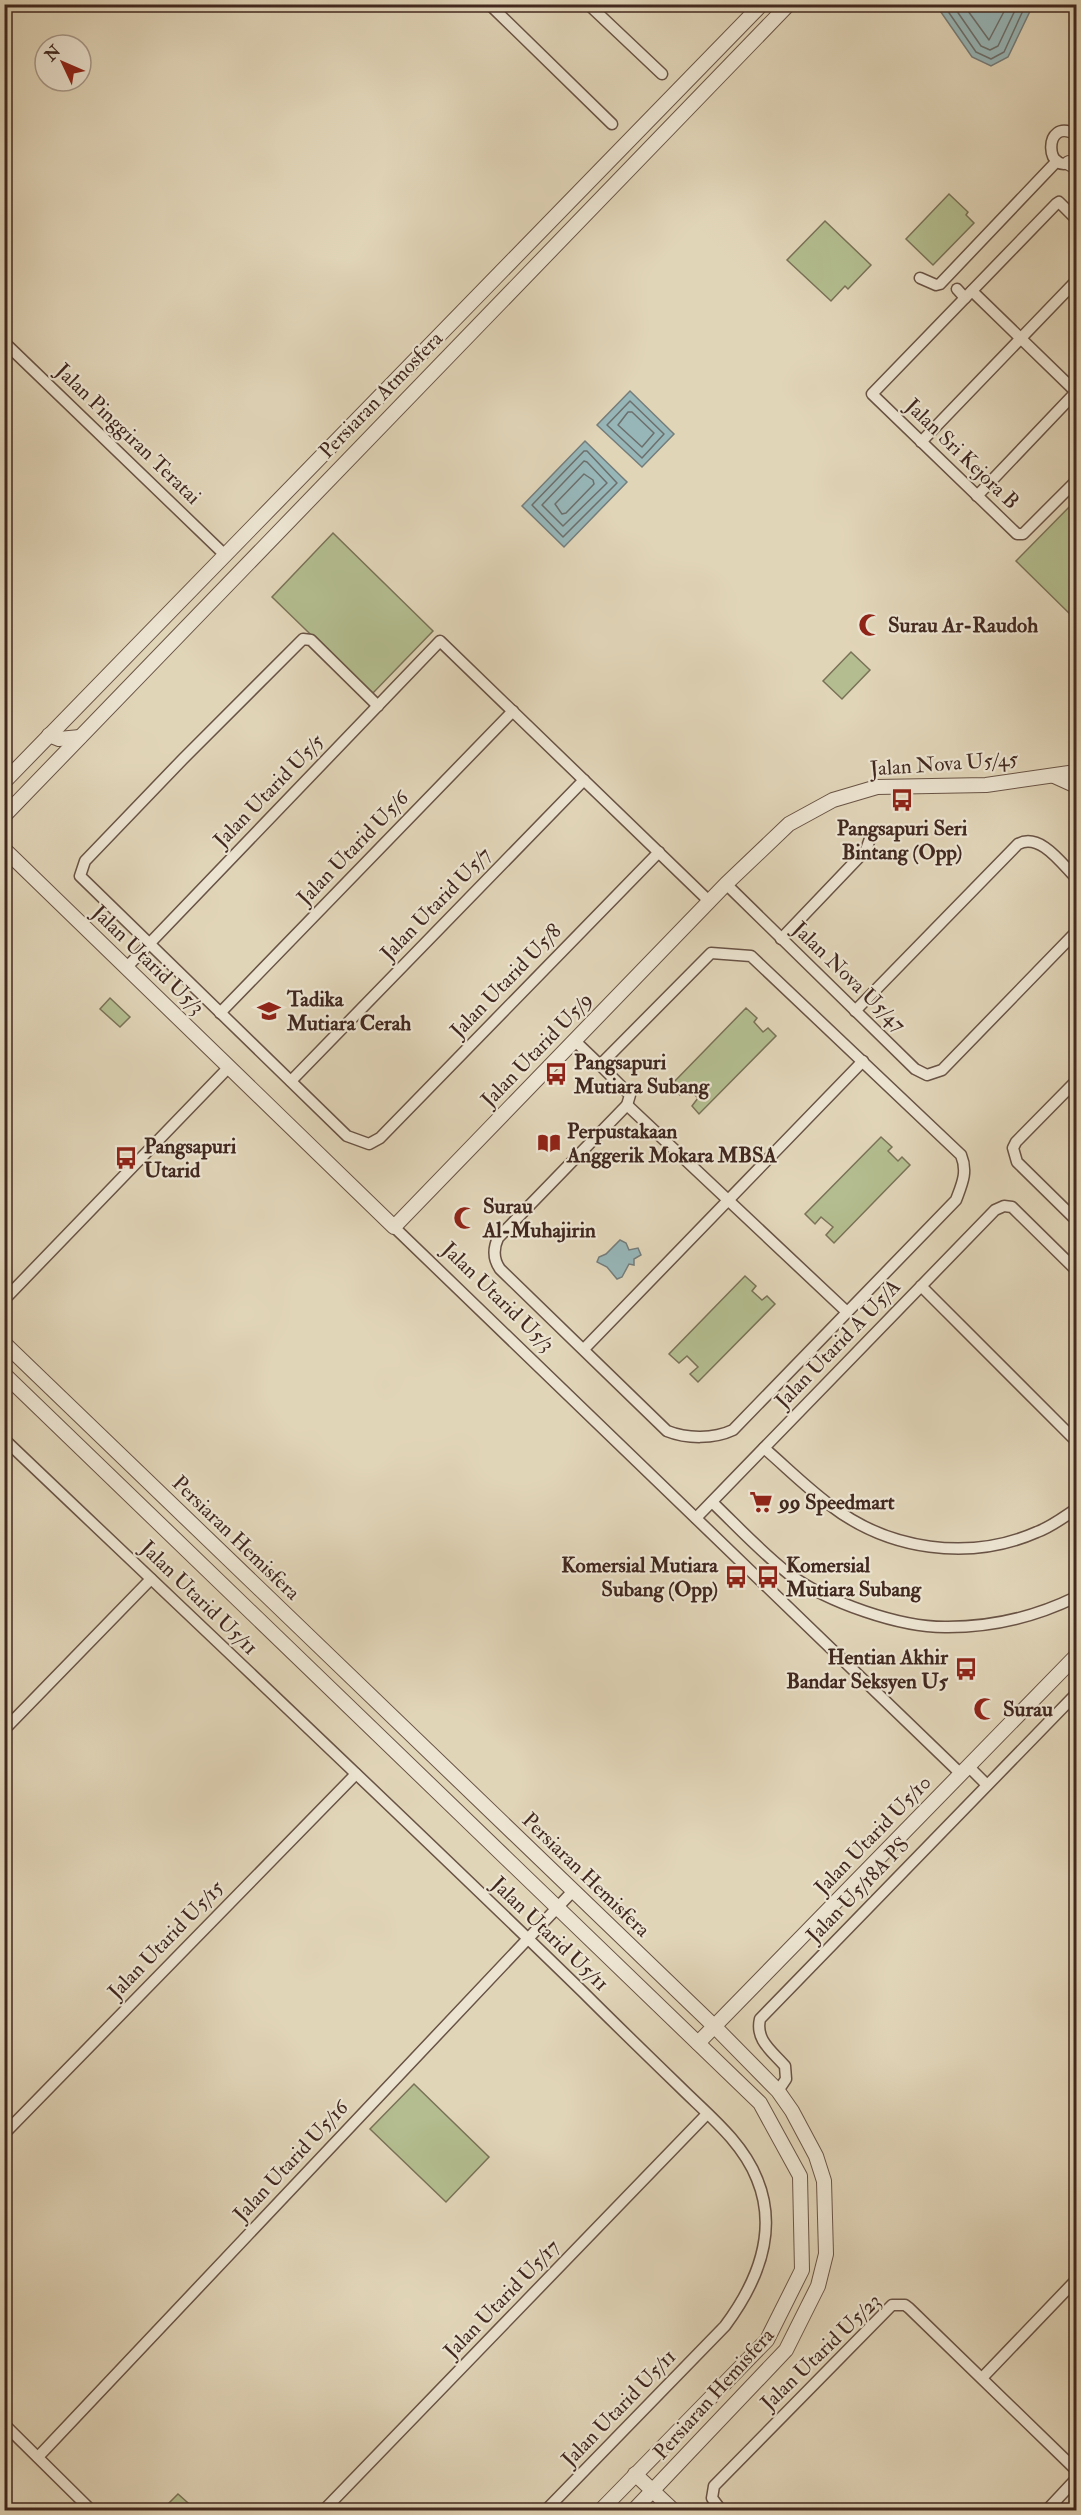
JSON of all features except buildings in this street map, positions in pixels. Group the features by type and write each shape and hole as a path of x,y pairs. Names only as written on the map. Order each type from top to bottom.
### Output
{"street":[{"path":"489,4 612,124"},
{"path":"588,4 662,74"},
{"name":"Persiaran Atmosfera","path":"4,782 762,4"},
{"name":"Persiaran Atmosfera","path":"6,816 64,753 789,4"},
{"path":"920,279 936,285 940,284 1070,163 1050,152 1051,142 1063,132 1076,132"},
{"path":"971,291 1056,204 1059,202 1077,219"},
{"path":"968,277 971,291 1077,392 977,496"},
{"path":"921,442 1077,281"},
{"path":"957,289 971,291"},
{"name":"Jalan Sri Kejora B","path":"971,291 872,394 1017,534 1023,534 1077,481"},
{"name":"Jalan Pinggiran Teratai","path":"4,342 225,555"},
{"path":"291,1081 80,876 81,867 183,759 303,639 311,640 378,706"},
{"name":"Jalan Utarid U5/5","path":"126,968 440,641 513,711"},
{"path":"513,711 710,902"},
{"name":"Jalan Utarid U5/6","path":"220,1013 513,711"},
{"path":"62,723 64,753"},
{"path":"50,735 54,738 80,737"},
{"name":"Jalan Nova U5/45","path":"710,902 789,824 833,800 877,787 986,785 1077,772"},
{"path":"1054,775 1077,786"},
{"name":"Jalan Utarid U5/7","path":"291,1081 584,780"},
{"path":"781,939 866,850 872,832"},
{"path":"855,1011 1024,840 1036,841 1077,878"},
{"name":"Jalan Utarid U5/3","path":"5,848 126,968 696,1518 965,1771 987,1785"},
{"name":"Jalan Utarid U5/8","path":"291,1081 347,1136 369,1144 380,1138 659,852"},
{"name":"Jalan Nova U5/47","path":"726,885 915,1069 927,1075 942,1070 1077,932"},
{"name":"Jalan Utarid U5/9","path":"394,1227 710,902"},
{"path":"575,1041 630,1095 627,1105 506,1229 494,1246 495,1262 667,1431 679,1436 722,1436 733,1430 956,1200 964,1178 965,1166 961,1155 751,956 711,953 600,1065"},
{"path":"584,1349 863,1061"},
{"path":"4,1300 229,1067"},
{"path":"1076,1082 1013,1148 1017,1162 1077,1220"},
{"path":"627,1105 847,1312"},
{"name":"Jalan Utarid A U5/A","path":"696,1518 995,1210 1004,1206 1012,1208 1077,1270"},
{"path":"921,1286 1077,1441"},
{"name":"Persiaran Hemisfera","path":"4,1343 715,2027 778,2091 816,2156 824,2181 826,2254 818,2286 786,2350 634,2511"},
{"name":"Persiaran Hemisfera","path":"4,1374 760,2103 800,2176 802,2270 767,2340 601,2511"},
{"name":"Jalan Utarid U5/11","path":"4,1439 356,1774 708,2114 741,2148 756,2176 765,2199 767,2223 765,2245 750,2289 725,2326 546,2511"},
{"path":"764,1448 829,1505 849,1519 891,1538 936,1548 962,1549 1002,1544 1038,1532 1077,1509"},
{"path":"712,1502 790,1574 845,1604 876,1615 947,1628 1020,1618 1077,1597"},
{"path":"4,1730 151,1579"},
{"name":"Jalan Utarid U5/10","path":"698,2043 1077,1656"},
{"name":"Jalan U5/18A PS","path":"778,2091 786,2079 785,2066 759,2036 760,2019 1077,1694"},
{"name":"Jalan Utarid U5/15","path":"4,2134 356,1774"},
{"name":"Jalan Utarid U5/16","path":"38,2457 573,1892"},
{"name":"Jalan Utarid U5/17","path":"324,2511 708,2114"},
{"path":"982,2378 1077,2280"},
{"name":"Jalan Utarid U5/23","path":"718,2508 712,2498 714,2486 892,2305 904,2305 909,2308 1077,2470"},
{"path":"4,2424 91,2511"},
{"path":"635,2474 673,2511"},
{"path":"1047,2511 1077,2479"}],"green space":[{"path":"949,194 968,212 966,215 974,223 933,265 906,239"},
{"path":"825,221 871,265 848,289 845,286 831,301 787,260"},
{"path":"1076,500 1076,620 1016,561"},
{"path":"333,533 433,631 372,694 272,597"},
{"path":"851,652 870,670 842,699 823,681"},
{"path":"110,998 130,1017 120,1027 100,1009"},
{"path":"746,1008 757,1018 754,1022 763,1032 768,1028 776,1036 699,1114 692,1106 698,1098 688,1088 680,1095 671,1085"},
{"path":"881,1137 892,1147 888,1151 898,1161 902,1157 910,1165 834,1243 826,1235 833,1227 821,1217 815,1224 805,1214"},
{"path":"745,1276 756,1286 752,1291 762,1300 767,1296 775,1304 698,1382 690,1374 698,1367 687,1356 679,1363 669,1354"},
{"path":"414,2084 489,2157 446,2202 370,2129"},
{"path":"178,2494 196,2510 162,2510"}],"water":[{"path":"936,5 1033,5 1008,57 991,66 972,57"},
{"path":"630,391 674,434 642,467 597,425"},
{"path":"585,441 627,482 564,547 522,506"},
{"path":"620,1240 626,1243 629,1250 638,1248 641,1255 634,1259 634,1265 629,1264 622,1277 617,1279 607,1267 597,1262 599,1257 606,1254"}],"place":[{"name":"Surau Ar-Raudoh","path":"870,625"},
{"name":"Pangsapuri Seri Bintang (Opp)","path":"902,800"},
{"name":"Tadika Mutiara Cerah","path":"269,1011"},
{"name":"Pangsapuri Mutiara Subang","path":"556,1074"},
{"name":"Perpustakaan Anggerik Mokara MBSA","path":"549,1143"},
{"name":"Pangsapuri Utarid","path":"126,1158"},
{"name":"Surau Al-Muhajirin","path":"465,1218"},
{"name":"99 Speedmart","path":"761,1502"},
{"name":"Komersial Mutiara Subang (Opp)","path":"736,1577"},
{"name":"Komersial Mutiara Subang","path":"768,1577"},
{"name":"Hentian Akhir Bandar Seksyen U5","path":"966,1669"},
{"name":"Surau","path":"985,1709"}]}
